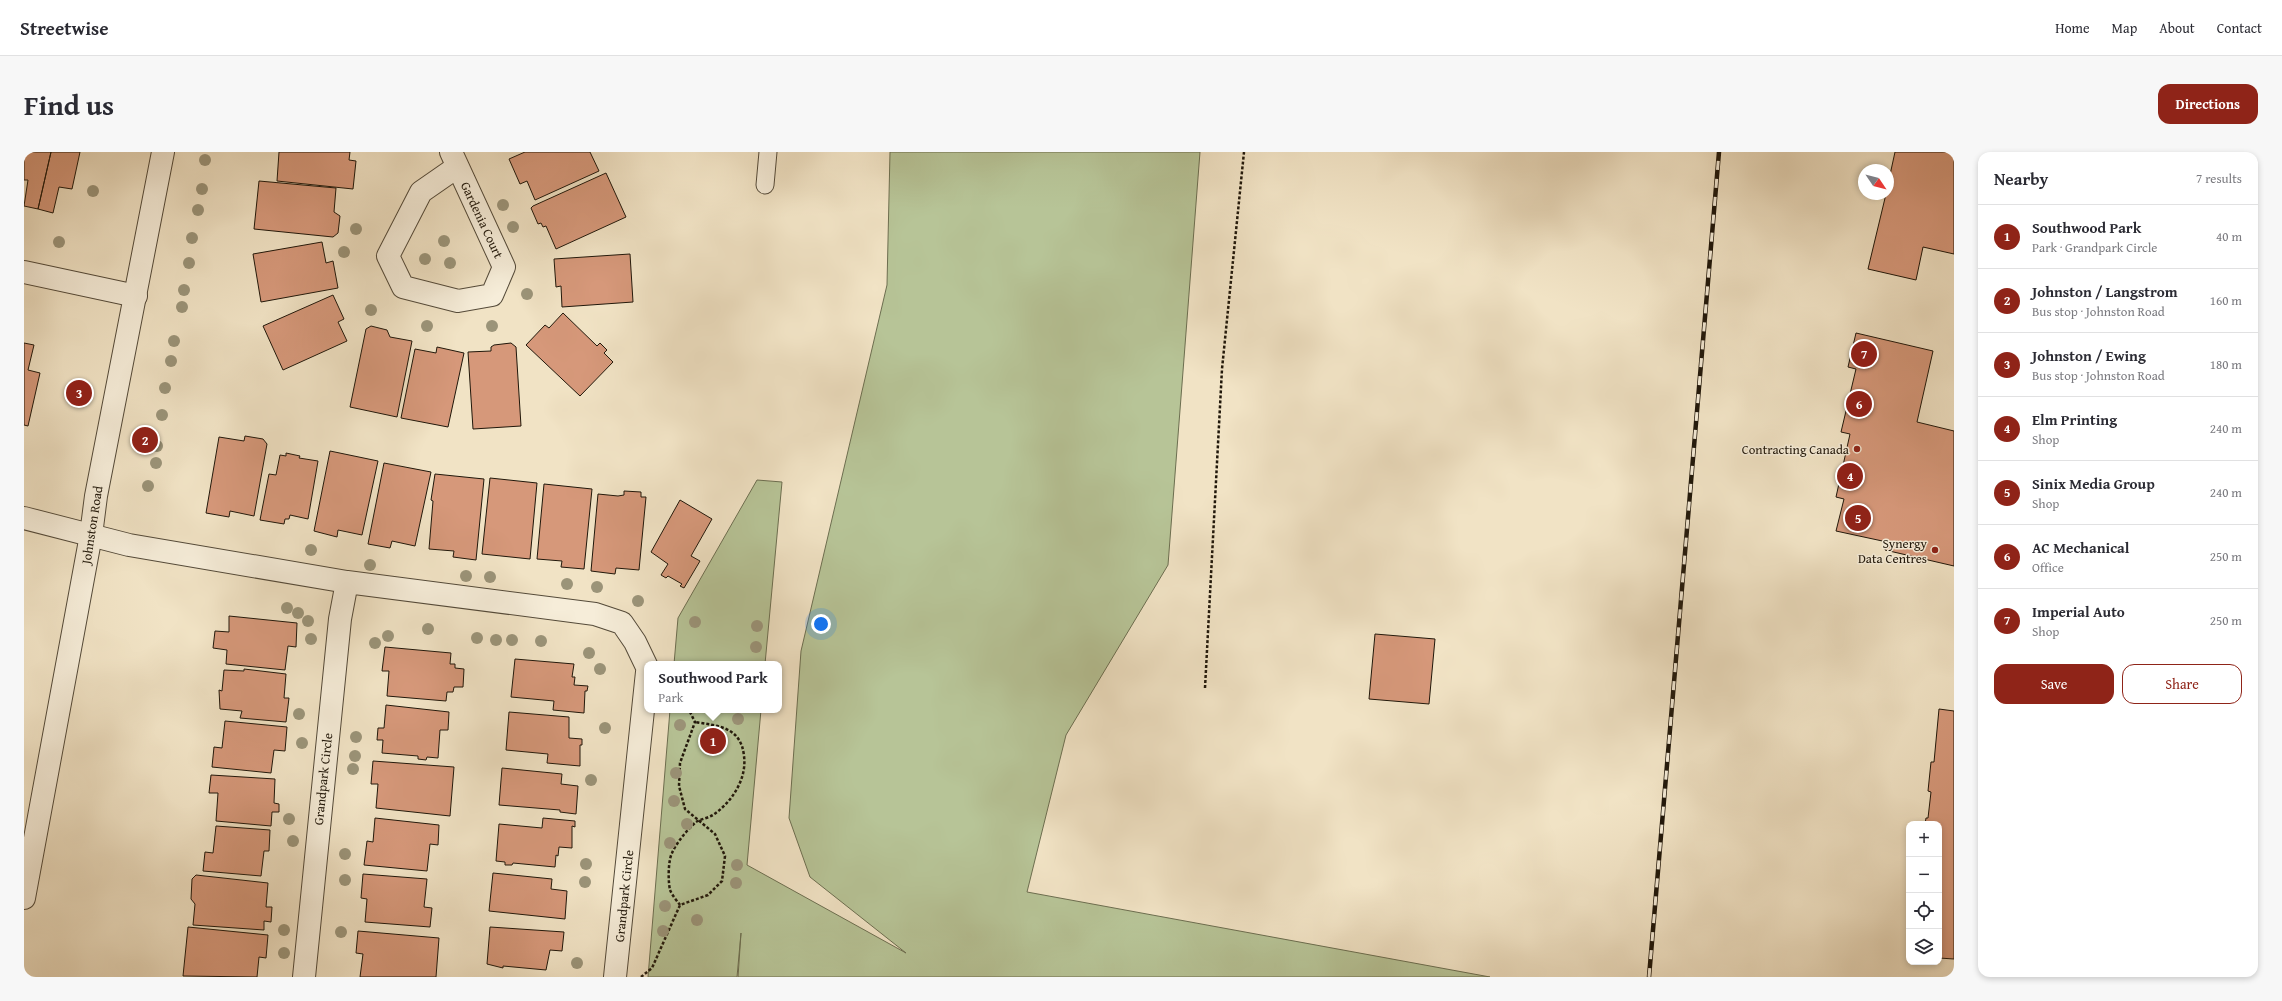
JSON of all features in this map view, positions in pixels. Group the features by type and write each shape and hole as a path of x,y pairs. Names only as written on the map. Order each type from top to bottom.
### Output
{"street":[{"name":"Johnston Road","path":"24,898 91,536 96,496 163,152"},
{"name":"Gardenia Court","path":"454,159 504,267 492,294 458,301 403,287 388,256 421,192 454,159"},
{"path":"24,272 136,296"},
{"path":"24,518 129,545 347,582 595,614 622,623 635,642 644,661"},
{"name":"Grandpark Circle","path":"304,977 340,619 347,582"},
{"name":"Grandpark Circle","path":"615,977 644,701"}],"lane":[{"path":"765,185 768,152"}],"path":[{"path":"1205,688 1222,369 1244,152"},
{"path":"690,713 695,722"},
{"path":"680,905 670,891 671,855 682,838 697,822 713,815 729,799 740,785 746,765 743,743 737,735 719,726 695,722"},
{"path":"640,977 652,968 680,905 708,895 722,881 725,856 715,834 697,822 685,809 679,786 680,763 695,722"}],"green space":[{"path":"890,152 1200,152 1168,565 1066,735 1027,892 1490,977 738,977 741,933 737,977 648,977 670,713 761,713 747,865 906,953 810,877 789,818 801,651 887,285"},
{"path":"757,480 782,482 765,661 674,661 678,618"}],"building":[{"path":"24,152 51,152 38,209 24,206 28,180 24,180"},
{"path":"51,152 80,152 72,189 59,187 53,213 38,209"},
{"path":"279,152 350,152 349,160 356,161 353,189 277,181"},
{"path":"525,152 590,152 599,171 535,200 527,181 520,184 509,159"},
{"path":"1895,152 1954,152 1954,254 1923,247 1916,280 1868,269 1885,200 1894,200 1894,164 1892,164"},
{"path":"606,173 626,217 556,249 546,226 543,227 541,223 538,224 531,208"},
{"path":"259,181 336,188 334,212 340,216 338,233 333,237 254,229"},
{"path":"322,242 326,263 333,261 338,288 261,302 253,254"},
{"path":"630,254 633,302 562,307 561,286 556,287 554,259"},
{"path":"333,295 344,319 338,322 347,341 283,370 263,326"},
{"path":"563,313 597,346 600,343 607,350 604,353 613,362 580,396 526,345 545,325 549,328"},
{"path":"371,326 387,330 390,337 412,341 397,417 350,407 366,329"},
{"path":"1856,333 1933,351 1917,422 1954,431 1954,566 1885,550 1887,542 1836,531 1844,499 1836,497 1850,434 1841,432 1856,369 1848,367"},
{"path":"24,343 34,345 28,370 40,373 28,426 24,425"},
{"path":"511,343 516,347 521,426 473,429 468,352 491,351 491,347 494,345"},
{"path":"437,347 464,353 448,427 401,418 415,349 436,353"},
{"path":"245,436 263,439 267,444 254,516 230,511 229,517 206,513 219,437 244,441"},
{"path":"330,451 378,461 362,535 338,530 337,537 314,531"},
{"path":"286,453 300,456 299,458 318,461 308,519 290,515 289,519 285,519 284,524 260,520 269,474 276,475 280,455 286,456"},
{"path":"384,463 431,472 415,546 392,541 390,548 368,544"},
{"path":"435,474 484,479 476,560 453,557 454,551 429,549 433,501 431,500"},
{"path":"490,478 537,483 530,559 482,554"},
{"path":"544,484 592,489 584,569 561,567 562,561 537,559"},
{"path":"624,491 641,492 641,497 646,497 639,570 616,568 615,574 591,571 598,494 618,496 624,495"},
{"path":"680,500 712,519 691,556 700,561 684,588 680,586 682,584 668,576 666,578 661,575 668,564 651,552"},
{"path":"229,616 297,623 296,647 288,646 285,670 226,664 227,650 213,648 215,631 229,632"},
{"path":"1375,634 1435,639 1429,704 1369,699"},
{"path":"385,647 451,653 450,664 455,664 455,668 464,669 463,687 454,687 453,692 447,692 446,701 387,696 389,671 382,671"},
{"path":"515,659 574,664 572,677 575,677 574,685 588,686 587,691 585,691 584,713 553,710 554,701 511,697"},
{"path":"244,669 286,674 284,698 289,698 286,722 240,718 242,711 220,709 219,690 222,691 224,670 244,671"},
{"path":"386,705 449,712 448,730 440,730 438,758 427,757 426,760 418,759 418,756 382,753 383,740 377,740 378,728 384,728"},
{"path":"1939,709 1954,711 1954,959 1942,958 1942,821 1926,821 1926,818 1928,818 1931,792 1928,791 1931,762 1934,762"},
{"path":"509,712 569,717 569,738 582,739 582,745 580,745 580,766 547,763 548,754 506,750"},
{"path":"225,721 287,727 285,751 274,750 271,773 212,767 214,747 222,748"},
{"path":"373,761 454,767 450,816 376,808 378,784 371,784"},
{"path":"502,768 562,774 561,784 578,786 576,814 560,812 560,810 499,805"},
{"path":"211,775 275,779 274,803 279,804 279,812 272,812 271,826 216,821 218,793 209,793"},
{"path":"375,818 439,825 438,845 430,844 427,871 364,865 367,841 373,842"},
{"path":"543,818 575,821 575,827 572,826 572,848 559,847 558,856 556,855 555,867 513,863 512,865 505,865 505,862 496,861 499,824 542,828"},
{"path":"216,826 270,830 269,851 264,851 261,876 203,871 205,852 213,853"},
{"path":"493,873 552,879 551,889 567,891 565,919 489,911"},
{"path":"363,874 427,879 424,907 432,908 430,927 365,922 367,899 361,898"},
{"path":"196,875 268,883 266,907 272,907 271,922 264,921 264,930 193,925 195,904 191,899 192,879"},
{"path":"188,927 268,935 266,958 259,957 257,977 183,976"},
{"path":"490,927 564,932 562,951 550,950 546,970 503,966 503,968 487,964"},
{"path":"358,931 439,938 436,977 360,977 363,954 356,953"}],"railway":[{"path":"1649,977 1719,152"}],"place":[{"name":"Imperial Auto","path":"1864,354"},
{"name":"Johnston / Ewing","path":"79,393"},
{"name":"AC Mechanical","path":"1859,404"},
{"name":"Johnston / Langstrom","path":"145,440"},
{"name":"Contracting Canada","path":"1857,449"},
{"name":"Elm Printing","path":"1850,476"},
{"name":"Sinix Media Group","path":"1858,518"},
{"name":"Synergy Data Centres","path":"1935,550"},
{"name":"Southwood Park","path":"713,741"}]}
